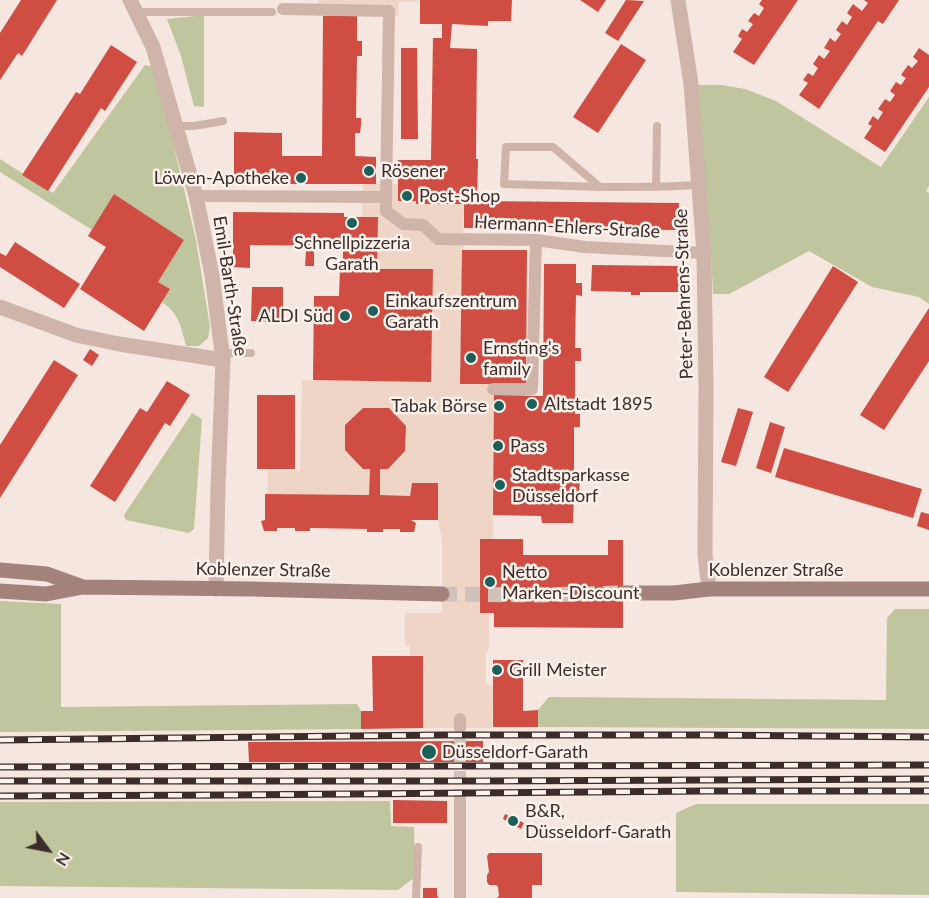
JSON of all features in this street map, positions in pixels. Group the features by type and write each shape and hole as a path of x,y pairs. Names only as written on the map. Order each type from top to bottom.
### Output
{"main road":[{"name":"Koblenzer Straße","path":"0,570 47,574 83,587"},
{"name":"Koblenzer Straße","path":"0,591 46,594 83,587 442,594"},
{"name":"Koblenzer Straße","path":"623,593 709,589 929,589"}],"street":[{"name":"Peter-Behrens-Straße","path":"678,0 691,84 704,253 705,555 709,589"},
{"name":"Emil-Barth-Straße","path":"134,6 153,47 176,126 196,196 212,275 223,356 216,589"},
{"path":"196,196 386,197 389,11 277,11"},
{"name":"Hermann-Ehlers-Straße","path":"386,197 386,211 403,224 423,225 438,239 536,240 585,248 704,253"},
{"path":"493,389 532,390 536,240"},
{"path":"0,307 76,335 119,344 223,356"},
{"path":"460,801 460,898"}],"lane":[{"path":"134,6 224,11 277,11"},
{"path":"176,126 194,126 223,121"},
{"path":"656,187 657,126"},
{"path":"600,187 553,147 506,147 504,184 600,187 699,185"},
{"path":"223,356 251,354"},
{"path":"417,898 418,847"}],"green space":[{"path":"204,15 204,107 194,106 181,56 167,19"},
{"path":"145,65 155,67 196,240 210,327 208,338 199,346 186,346 176,316 162,302 170,289 158,282 184,240 115,195 92,230 0,172 0,159 53,193"},
{"path":"695,85 722,85 745,89 776,101 881,167 929,97 929,186 926,191 929,193 929,304 919,297 872,287 809,251 729,294 713,294"},
{"path":"192,413 202,419 194,529 189,533 126,520 124,515"},
{"path":"0,601 61,604 61,707 357,704 361,711 361,729 0,732"},
{"path":"895,609 929,609 929,729 538,727 538,710 549,697 886,700 887,618"},
{"path":"390,801 391,826 414,827 415,877 398,890 0,886 0,802"},
{"path":"696,804 929,804 929,895 676,892 676,813"}],"shaded area":[{"path":"319,0 418,0 418,2 399,2 398,16 318,15"},
{"path":"363,184 398,184 398,201 416,201 417,204 464,204 460,383 492,384 494,395 493,539 480,539 480,613 489,613 486,685 493,685 492,728 423,728 423,656 410,656 410,646 405,645 405,613 442,613 442,539 438,520 438,483 412,483 410,496 380,495 380,469 388,469 405,451 406,426 389,408 363,408 345,425 370,469 369,495 267,495 268,471 300,471 302,380 431,381 433,269 377,269 378,217 362,217"}],"building":[{"path":"21,0 57,0 22,56 18,53 0,80 0,33"},
{"path":"420,0 512,0 511,21 488,21 488,26 452,24 450,48 477,49 477,201 679,203 679,230 464,228 464,201 462,204 416,204 416,201 398,201 398,160 431,160 433,38 442,38 442,24 420,24"},
{"path":"580,0 606,0 598,12"},
{"path":"626,0 644,1 618,41 605,33"},
{"path":"762,0 798,0 754,65 733,52 742,39 738,36 742,29 747,32 753,24 748,21 754,13 759,16 764,8 759,4"},
{"path":"864,0 899,0 883,24 878,21 819,109 799,95 808,83 803,80 808,73 813,76 818,68 813,64 819,55 824,59 830,51 824,48 830,38 835,42 841,34 836,30 842,21 847,25 852,17 847,13 853,4 862,11 868,3"},
{"path":"323,16 357,16 357,41 362,41 362,56 357,56 356,118 361,118 361,125 360,133 355,133 355,156 376,157 376,184 234,184 234,132 282,133 282,156 322,156"},
{"path":"621,44 646,60 598,133 573,117"},
{"path":"111,45 137,62 105,111 101,108 48,191 22,175 76,92 80,94"},
{"path":"401,48 417,48 418,139 401,139"},
{"path":"919,48 929,55 929,87 885,152 864,138 872,126 868,124 873,116 878,120 883,112 878,109 885,99 890,102 895,95 890,91 896,82 901,85 906,78 901,75 908,65 912,68 918,61 913,57"},
{"path":"114,194 184,240 158,282 170,289 144,331 80,289 106,247 88,236"},
{"name":"Einkaufszentrum Garath","path":"233,212 344,213 344,217 378,217 377,269 433,269 431,382 313,380 314,296 339,296 343,246 250,245 250,268 233,267"},
{"path":"15,242 80,284 64,308 0,267 0,253 6,256"},
{"path":"462,250 527,250 526,384 460,384"},
{"path":"306,251 314,251 314,266 305,266"},
{"path":"544,264 576,264 576,283 582,283 582,296 576,295 575,348 581,348 581,361 575,361 575,414 580,414 580,427 574,427 574,480 580,480 579,493 574,493 573,523 542,523 541,516 493,515 494,395 543,396"},
{"path":"592,265 680,266 680,292 640,292 640,295 631,295 631,292 591,291"},
{"path":"833,266 858,282 788,392 764,377"},
{"path":"252,287 283,287 283,322 251,321"},
{"path":"929,308 929,361 884,430 860,415"},
{"path":"90,349 99,355 92,366 83,360"},
{"path":"54,360 78,375 0,498 0,445"},
{"path":"167,381 190,395 170,426 165,423 115,502 90,486 140,408 147,412"},
{"path":"257,395 295,395 295,469 257,469"},
{"path":"363,408 389,408 406,426 405,451 388,469 380,469 380,495 410,496 412,483 438,483 438,520 411,520 416,523 414,532 400,532 400,529 367,532 367,529 310,528 310,531 277,528 277,531 264,531 261,521 265,520 265,494 369,495 370,469 363,469 345,450 345,425"},
{"path":"738,408 753,412 736,466 721,462"},
{"path":"770,422 785,427 771,473 756,468"},
{"path":"784,448 922,489 913,518 775,477"},
{"path":"921,512 929,514 929,530 917,526"},
{"path":"480,539 523,539 523,555 608,555 608,540 623,540 623,628 494,627 494,613 480,613"},
{"path":"372,656 423,656 423,728 361,729 361,711 373,711"},
{"path":"493,660 523,660 523,711 538,710 538,727 493,727"},
{"path":"483,741 483,762 249,762 248,742"},
{"path":"484,747 495,748 496,753 484,753"},
{"path":"393,800 447,801 447,823 393,823"},
{"name":"B&R, Düsseldorf-Garath","path":"505,814 524,823 521,829 503,819"},
{"path":"489,853 542,853 542,885 532,885 532,898 497,898 499,896 498,887 489,885 487,882"},
{"path":"423,888 437,888 439,898 423,898"}],"tunnel":[{"path":"442,594 623,593"},
{"path":"460,728 460,801"}],"railway":[{"path":"0,740 441,735 929,737"},
{"path":"0,767 929,765"},
{"path":"0,781 929,779"},
{"path":"0,796 929,791"}],"place":[{"name":"Rösener","path":"369,171"},
{"name":"Löwen-Apotheke","path":"301,178"},
{"name":"Post-Shop","path":"407,196"},
{"name":"Schnellpizzeria Garath","path":"352,223"},
{"name":"Einkaufszentrum Garath","path":"373,311"},
{"name":"ALDI Süd","path":"345,316"},
{"name":"Ernsting's family","path":"471,358"},
{"name":"Altstadt 1895","path":"532,404"},
{"name":"Tabak Börse","path":"499,406"},
{"name":"Pass","path":"498,446"},
{"name":"Stadtsparkasse Düsseldorf","path":"500,485"},
{"name":"Netto Marken-Discount","path":"490,582"},
{"name":"Grill Meister","path":"497,670"},
{"name":"Düsseldorf-Garath","path":"429,752"},
{"name":"B&R, Düsseldorf-Garath","path":"513,821"}]}
